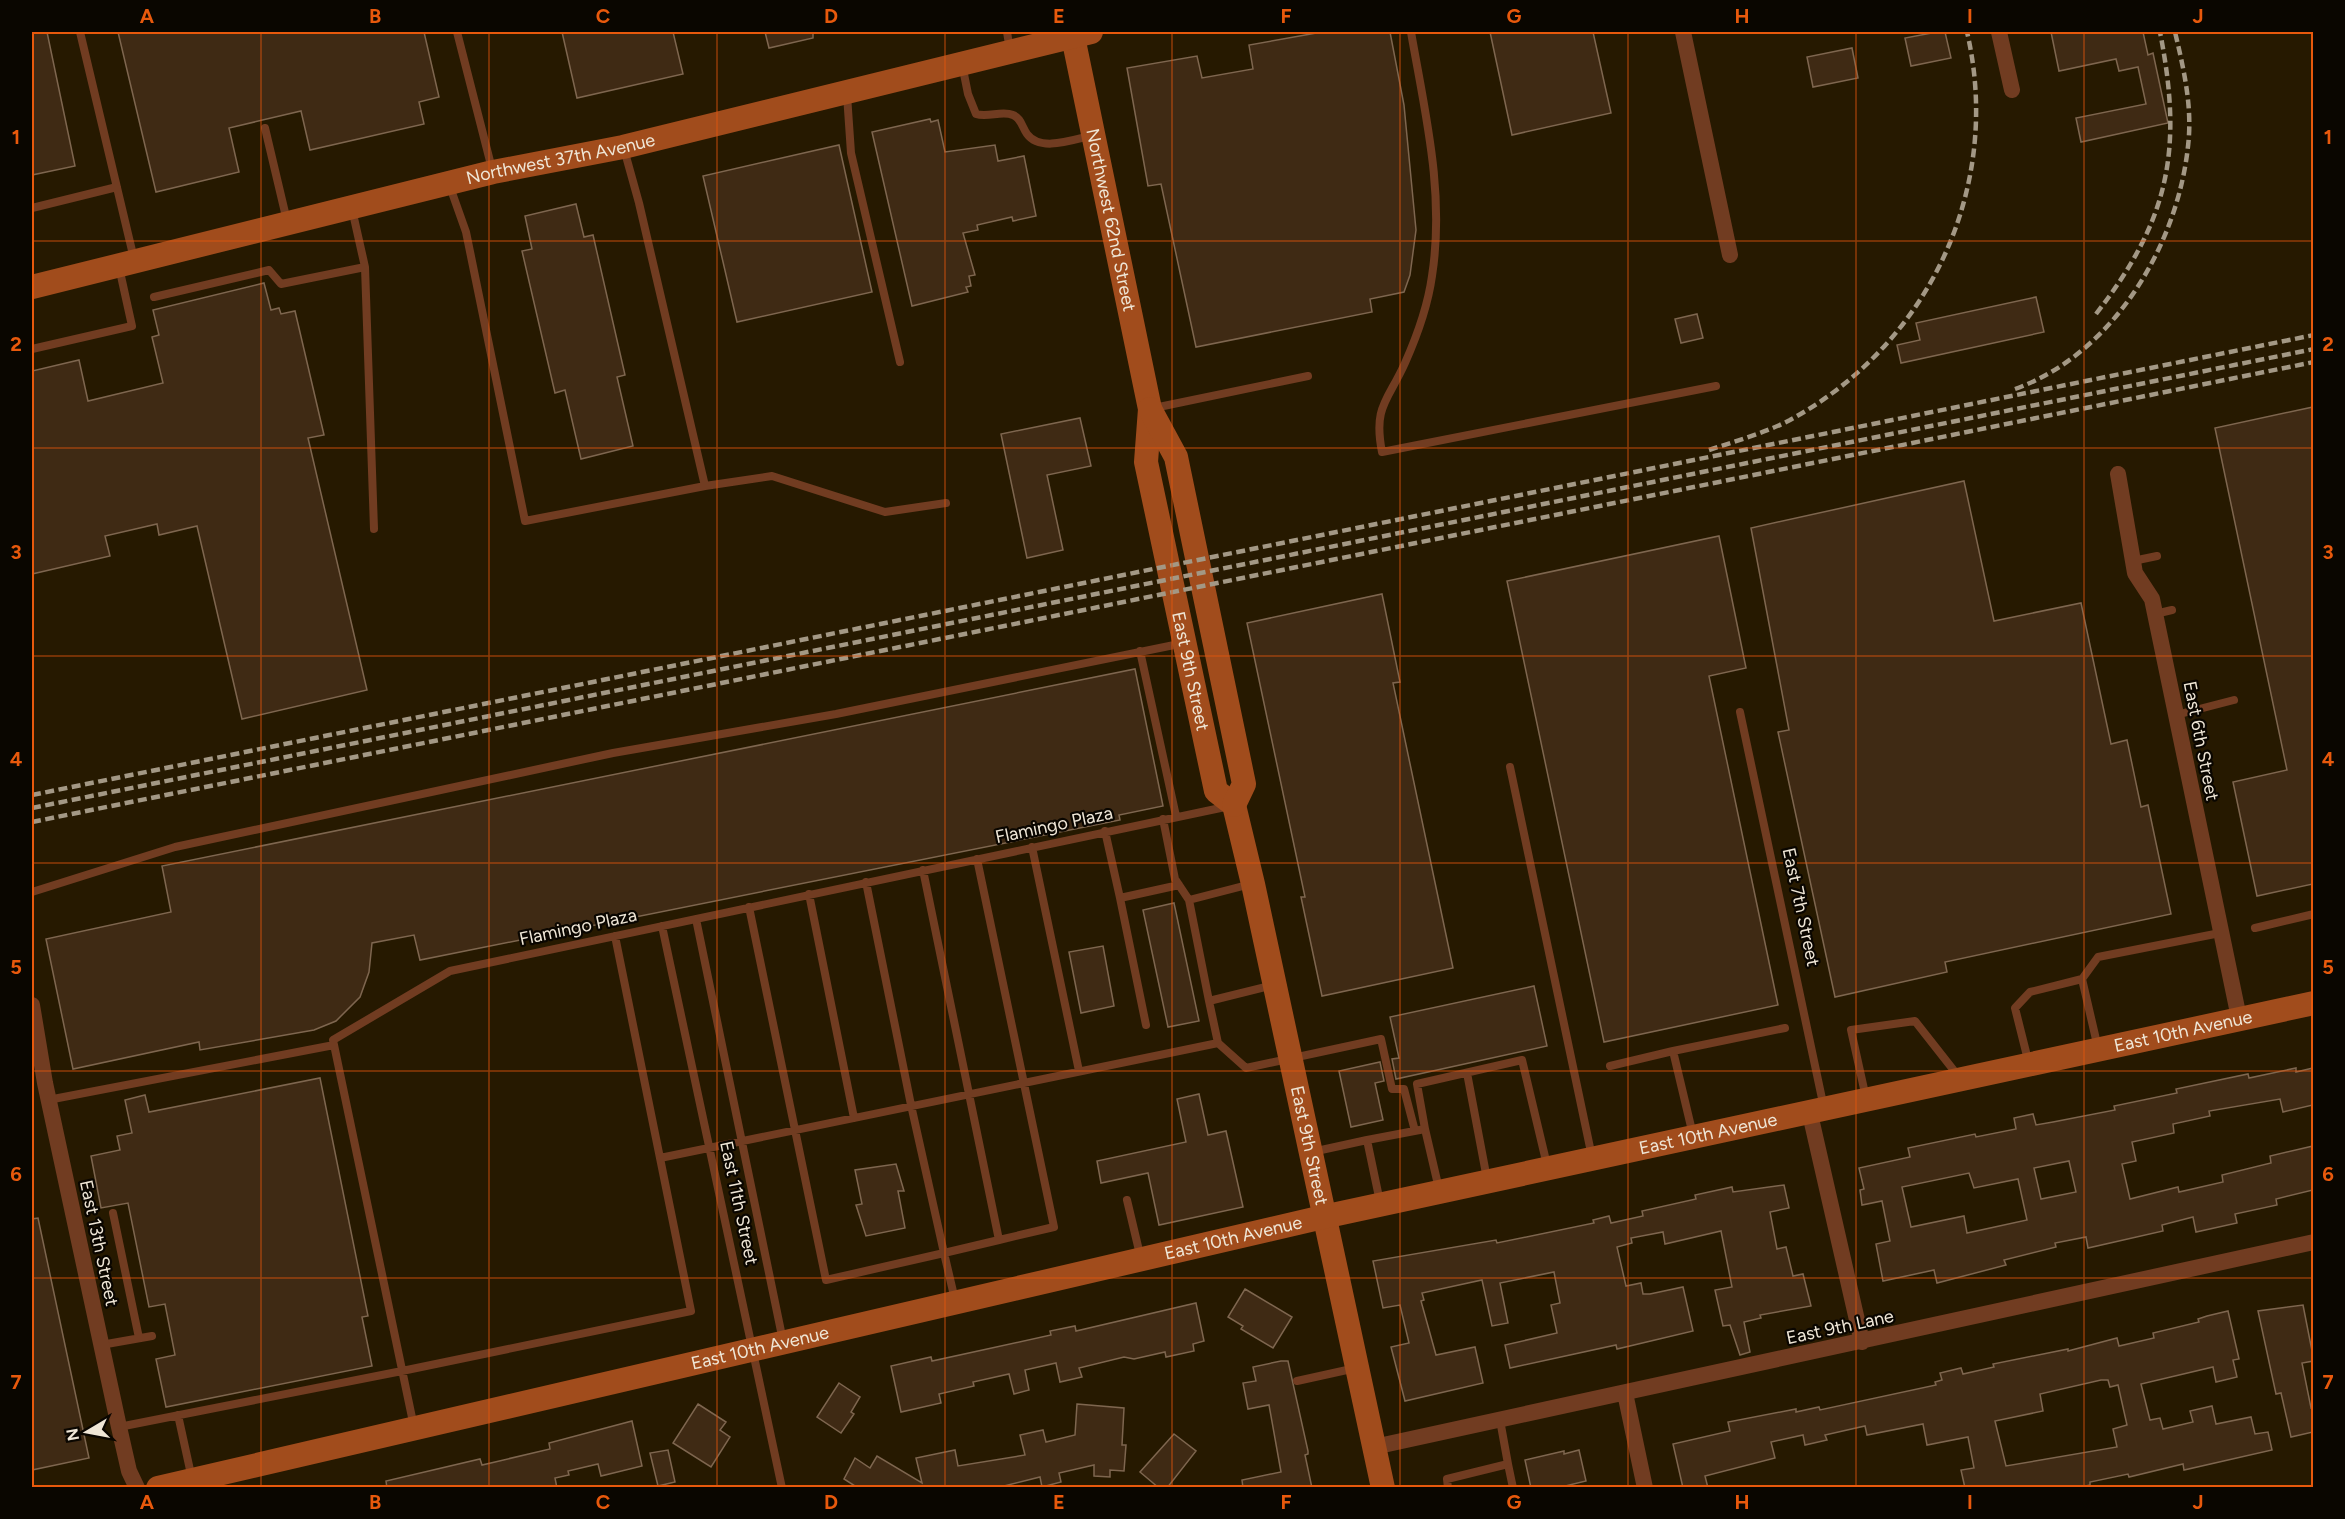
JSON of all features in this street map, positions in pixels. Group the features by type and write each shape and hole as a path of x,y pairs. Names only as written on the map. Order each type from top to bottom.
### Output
{"street":[{"path":"1683,32 1730,255"},
{"path":"2000,32 2012,90"},
{"name":"Northwest 37th Avenue","path":"32,287 493,172 623,147 962,63 1008,41 1078,33"},
{"name":"Northwest 62nd Street","path":"1078,33 1094,136 1150,409 1146,462 1168,567"},
{"name":"Northwest 62nd Street","path":"1150,409 1176,457 1196,561"},
{"name":"East 6th Street","path":"2118,474 2135,573 2152,599 2239,1018"},
{"name":"East 9th Street","path":"1196,561 1244,784 1234,805 1383,1488"},
{"name":"East 9th Street","path":"1168,567 1216,792 1234,805"},
{"name":"East 10th Avenue","path":"158,1488 1323,1217 1694,1139 2313,1003"},
{"name":"East 13th Street","path":"32,1005 48,1100 101,1345 129,1471 137,1488"},
{"name":"East 7th Street","path":"1817,1112 1862,1342"},
{"name":"East 9th Lane","path":"1374,1447 2313,1242"},
{"path":"1625,1393 1645,1488"}],"lane":[{"path":"32,349 132,326 117,187 80,32"},
{"path":"457,32 493,172"},
{"path":"1411,32 1434,166 1438,224 1432,279 1423,313 1405,363 1380,409 1377,428 1382,452 1716,386"},
{"path":"962,63 968,94 976,114 982,117 1010,113 1017,116 1031,139 1046,144 1094,136"},
{"path":"846,91 850,153 900,362"},
{"path":"266,128 288,224"},
{"path":"623,147 641,212 705,486"},
{"path":"449,184 466,232 525,521 705,486 772,476 885,512 946,503"},
{"path":"32,208 117,187"},
{"path":"352,209 365,267 374,529"},
{"path":"154,297 269,270 281,284 365,267"},
{"path":"1150,409 1308,376"},
{"path":"2133,561 2157,556"},
{"path":"2155,614 2172,610"},
{"path":"32,892 175,847 613,753 836,714 1184,643"},
{"path":"1140,651 1176,816"},
{"path":"2176,715 2234,700"},
{"name":"East 7th Street","path":"1740,712 1817,1112"},
{"path":"1510,767 1593,1160"},
{"name":"Flamingo Plaza","path":"334,1045 333,1040 450,971 1234,805"},
{"path":"1163,819 1175,879 1189,900 1218,1042 1246,1068 1381,1039 1392,1089 1404,1089 1415,1131"},
{"path":"1105,831 1146,1025"},
{"path":"1032,847 1079,1071"},
{"path":"749,907 826,1280 1054,1227 977,859"},
{"path":"923,870 999,1240"},
{"path":"866,882 911,1105 956,1302"},
{"path":"1189,900 1253,884"},
{"path":"1120,898 1179,885"},
{"path":"809,894 854,1118"},
{"path":"2255,928 2313,914"},
{"path":"696,919 783,1341"},
{"name":"East 11th Street","path":"662,926 754,1348 782,1488"},
{"path":"2029,1065 2015,1008 2030,992 2082,979 2098,957 2220,933"},
{"path":"119,1427 691,1311 615,936"},
{"path":"2082,979 2098,1050"},
{"path":"1209,1001 1274,985"},
{"path":"1867,1101 1851,1030 1915,1020 1962,1080"},
{"path":"1610,1066 1785,1028"},
{"path":"660,1158 911,1105 968,1096 1218,1042"},
{"path":"48,1100 334,1045 414,1428"},
{"path":"1672,1052 1694,1139"},
{"path":"1439,1192 1417,1084 1522,1060 1548,1170"},
{"path":"1467,1073 1488,1182"},
{"path":"1309,1152 1425,1129"},
{"path":"1367,1140 1381,1205"},
{"path":"1127,1200 1141,1259"},
{"path":"113,1213 139,1338"},
{"path":"101,1345 152,1336"},
{"path":"1297,1381 1356,1368"},
{"path":"178,1415 192,1480"},
{"path":"1500,1420 1513,1488"},
{"path":"1448,1488 1447,1479 1508,1464"}],"building":[{"path":"32,32 47,32 75,166 32,175"},
{"path":"118,32 424,32 439,97 419,102 424,124 310,150 301,111 229,128 239,172 156,192"},
{"path":"562,32 673,32 683,74 577,98"},
{"path":"765,32 813,32 813,38 769,48"},
{"path":"1322,32 1390,32 1404,105 1416,230 1410,275 1404,292 1370,299 1372,312 1196,347 1161,184 1148,186 1127,68 1197,56 1202,78 1253,69 1249,45"},
{"path":"1490,32 1593,32 1611,113 1512,135"},
{"path":"1945,32 1951,58 1911,66 1905,38"},
{"path":"2051,32 2143,32 2148,55 2153,53 2168,123 2081,142 2076,118 2146,104 2138,67 2119,71 2116,59 2059,71"},
{"path":"1852,48 1858,78 1813,87 1807,57"},
{"path":"930,119 931,122 938,120 945,152 995,145 998,161 1024,156 1036,216 1013,221 1012,217 977,225 978,230 963,233 975,275 969,276 971,286 966,287 968,292 912,306 872,132"},
{"path":"839,145 872,292 737,322 703,176"},
{"path":"576,204 584,237 593,235 625,375 617,377 633,446 581,459 565,390 555,393 522,251 532,249 525,216"},
{"path":"264,283 271,310 279,308 281,314 295,311 324,435 308,438 367,690 242,719 197,526 159,535 157,524 105,536 110,556 32,574 32,371 79,360 88,401 163,383 152,337 159,335 153,310"},
{"path":"2036,297 2044,332 1901,363 1897,345 1920,340 1916,323"},
{"path":"1697,314 1703,338 1681,343 1675,319"},
{"path":"2313,407 2313,884 2257,896 2233,782 2287,770 2215,428"},
{"path":"1080,418 1091,466 1047,475 1063,550 1027,558 1001,434"},
{"path":"1964,481 1994,621 2081,603 2111,744 2127,740 2141,807 2148,805 2171,914 1945,962 1947,972 1835,997 1778,732 1789,730 1751,528"},
{"path":"1719,536 1746,668 1709,676 1778,1005 1604,1042 1507,581"},
{"path":"1382,594 1400,682 1393,683 1453,968 1322,996 1301,897 1305,897 1247,623"},
{"path":"1135,669 1163,806 1119,815 1120,820 420,960 414,935 372,943 369,972 360,997 336,1021 314,1030 200,1050 199,1042 73,1069 46,939 171,912 162,866"},
{"path":"1174,903 1199,1021 1168,1027 1143,910"},
{"path":"1103,946 1114,1006 1081,1013 1069,952"},
{"path":"1534,986 1547,1046 1396,1079 1392,1059 1399,1058 1390,1017"},
{"path":"1380,1062 1384,1081 1375,1083 1383,1120 1351,1127 1339,1071"},
{"path":"2296,1068 2296,1072 2313,1068 2313,1105 2283,1112 2280,1099 2209,1111 2210,1116 2173,1124 2174,1133 2132,1142 2136,1161 2122,1164 2130,1199 2178,1187 2179,1192 2223,1182 2222,1175 2271,1163 2270,1156 2313,1146 2313,1190 2276,1199 2277,1205 2235,1214 2237,1223 2196,1232 2193,1217 2162,1225 2163,1231 2088,1248 2086,1237 2055,1243 2056,1247 2004,1260 2006,1265 1937,1283 1934,1270 1883,1281 1876,1244 1890,1241 1882,1201 1862,1205 1860,1190 1864,1189 1859,1168 1910,1157 1908,1148 1975,1134 1976,1137 2016,1129 2014,1118 2033,1114 2036,1125 2115,1110 2114,1106 2177,1093 2176,1089 2248,1074 2249,1078","holes":["2069,1161 2076,1192 2041,1199 2034,1168","1969,1173 1974,1188 2018,1179 2027,1220 1967,1233 1964,1216 1911,1227 1902,1187"]},
{"path":"320,1078 368,1316 362,1317 372,1366 166,1407 156,1359 175,1355 165,1304 149,1307 128,1203 101,1208 91,1156 120,1150 117,1136 132,1133 125,1100 145,1095 149,1112"},
{"path":"1199,1094 1208,1135 1226,1131 1243,1207 1159,1225 1148,1173 1101,1183 1097,1161 1186,1142 1177,1099"},
{"path":"896,1164 904,1191 898,1191 905,1228 866,1236 856,1205 862,1204 855,1170"},
{"path":"1784,1185 1789,1208 1770,1212 1777,1249 1786,1247 1793,1276 1803,1274 1811,1306 1760,1315 1761,1318 1744,1322 1750,1352 1740,1355 1730,1325 1723,1326 1715,1290 1732,1287 1721,1231 1665,1244 1663,1232 1631,1238 1632,1243 1617,1247 1626,1286 1641,1283 1643,1294 1683,1287 1693,1331 1617,1349 1616,1345 1510,1368 1505,1345 1557,1333 1551,1305 1560,1303 1554,1272 1500,1283 1508,1323 1492,1326 1482,1280 1422,1293 1424,1300 1421,1301 1436,1355 1475,1347 1483,1383 1405,1401 1391,1347 1409,1343 1400,1305 1383,1308 1373,1261 1496,1240 1497,1243 1594,1223 1593,1220 1609,1216 1611,1223 1643,1216 1642,1211 1696,1199 1695,1195 1732,1187 1733,1192"},
{"path":"38,1218 89,1458 32,1470 32,1219"},
{"path":"1245,1289 1292,1317 1273,1348 1241,1329 1243,1326 1228,1317"},
{"path":"1196,1303 1204,1341 1193,1344 1194,1351 1166,1357 1165,1352 1134,1359 1124,1357 1079,1368 1082,1377 1060,1382 1056,1363 1025,1370 1029,1390 1014,1394 1009,1374 973,1382 974,1386 939,1394 941,1403 901,1412 891,1366 931,1357 932,1361 1051,1335 1050,1331 1075,1326 1076,1331"},
{"path":"2303,1305 2313,1356 2313,1361 2302,1363 2311,1408 2313,1407 2313,1432 2291,1437 2281,1393 2276,1394 2258,1311"},
{"path":"2228,1311 2239,1359 2233,1360 2237,1377 2216,1382 2213,1367 2141,1384 2150,1420 2160,1418 2163,1429 2193,1422 2190,1411 2212,1406 2216,1424 2251,1417 2255,1434 2268,1432 2272,1450 2184,1470 2183,1464 2129,1477 2128,1474 2090,1482 2090,1485 2077,1488 1965,1488 1961,1470 1974,1468 1968,1437 1927,1445 1923,1424 1867,1435 1865,1426 1825,1435 1827,1440 1805,1445 1803,1435 1771,1442 1775,1458 1705,1476 1708,1488 1683,1488 1673,1444 1730,1431 1728,1422 1796,1409 1796,1412 1819,1407 1820,1410 1936,1385 1935,1382 1942,1380 1940,1373 1961,1368 1963,1374 1994,1367 1993,1364 2068,1349 2068,1351 2117,1338 2119,1346 2154,1338 2153,1333 2199,1322 2198,1319","holes":["2108,1380 2110,1387 2118,1385 2127,1425 2113,1429 2117,1447 2006,1466 1995,1421 2043,1411 2040,1394"]},
{"path":"1288,1361 1308,1451 1305,1455 1312,1488 1243,1488 1242,1480 1281,1472 1269,1405 1248,1409 1243,1383 1256,1381 1253,1367"},
{"path":"839,1383 860,1397 851,1412 854,1414 841,1433 817,1417"},
{"path":"698,1404 726,1422 720,1430 730,1437 711,1467 673,1443"},
{"path":"1077,1404 1124,1408 1122,1445 1126,1445 1124,1471 1110,1470 1110,1477 1094,1476 1094,1465 1059,1473 1061,1482 1042,1487 1040,1477 996,1488 858,1488 844,1479 855,1458 870,1468 877,1456 922,1483 916,1458 955,1450 958,1466 1025,1455 1020,1435 1043,1430 1046,1442 1075,1435"},
{"path":"632,1421 642,1466 601,1476 598,1464 568,1471 569,1475 555,1478 557,1488 387,1488 386,1481 480,1459 482,1465 550,1449 549,1443"},
{"path":"1174,1434 1196,1451 1167,1488 1159,1488 1140,1472"},
{"path":"668,1450 675,1482 658,1486 650,1453"},
{"path":"1579,1450 1586,1481 1557,1488 1531,1488 1525,1460"}],"railway":[{"path":"1709,450 1780,425 1839,388 1882,349 1917,304 1944,255 1964,202 1974,147 1975,90 1967,32"},
{"path":"2096,314 2121,279 2140,246 2155,214 2164,181 2169,148 2170,112 2160,32"},
{"path":"2015,389 2051,372 2084,349 2113,320 2137,288 2158,252 2173,214 2184,174 2189,135 2188,96 2175,32"},
{"path":"32,795 2314,335"},
{"path":"32,808 2314,349"},
{"path":"32,822 2314,362"}]}
